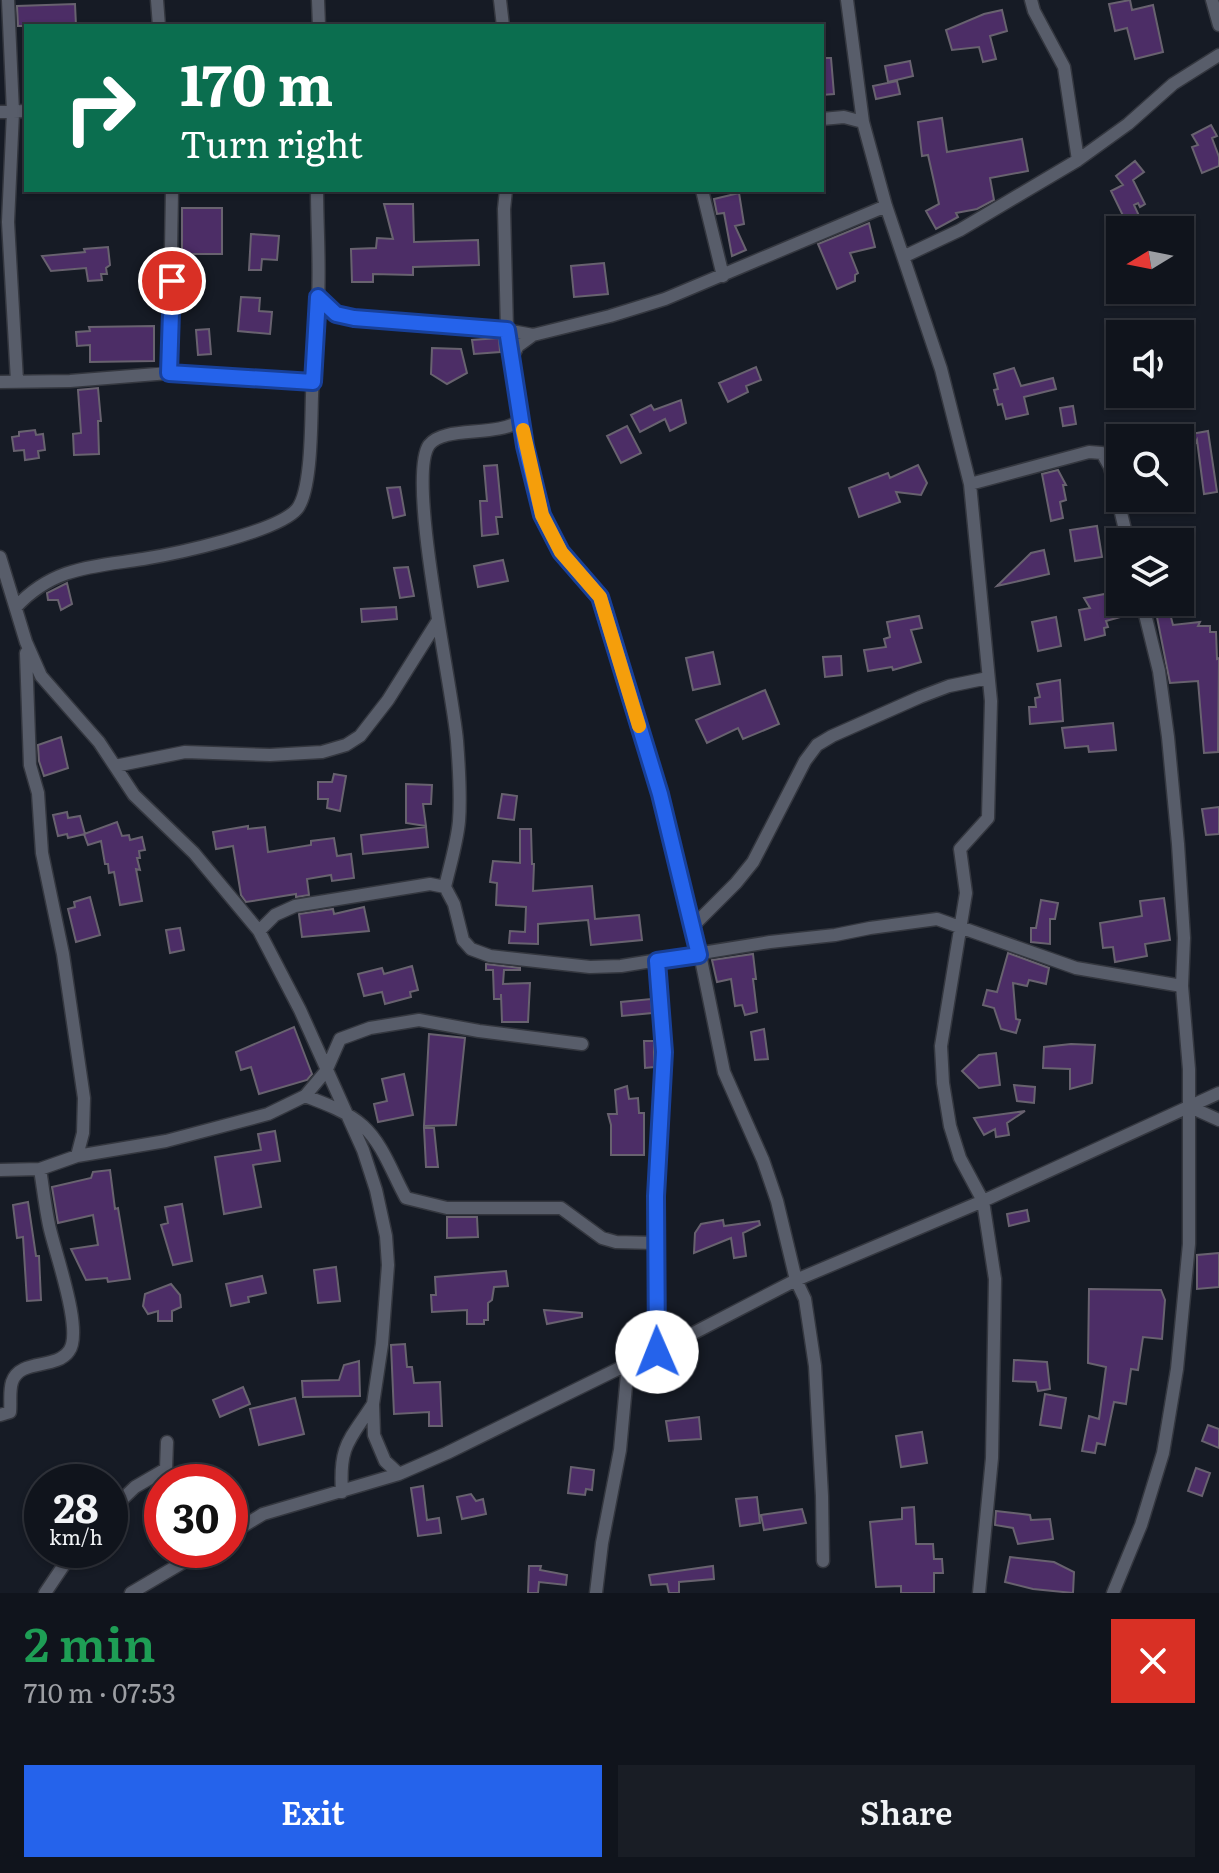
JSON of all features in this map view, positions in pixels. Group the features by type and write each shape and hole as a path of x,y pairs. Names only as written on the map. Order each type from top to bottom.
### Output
{"street":[{"path":"8,0 13,112 8,222 17,381"},
{"path":"157,0 159,24"},
{"path":"318,0 319,24"},
{"path":"500,0 503,24"},
{"path":"847,0 863,122 886,206 941,369 970,484 991,701 988,818 960,849 966,893 941,1046 950,1126 960,1158 983,1201 995,1279 992,1458 979,1593"},
{"path":"1031,0 1064,67 1078,160"},
{"path":"1212,0 1219,25"},
{"path":"905,256 960,230 1078,160 1128,124 1173,84 1219,55"},
{"path":"824,119 844,117 863,122"},
{"path":"169,373 172,192"},
{"path":"16,607 36,587 61,574 84,567 177,554 224,541 286,518 296,510 303,499 310,445 318,297 317,192"},
{"path":"506,192 507,330 521,420 542,515 561,552 600,597 605,611 660,794 694,925 724,1072 763,1160 777,1201 796,1280 805,1299 815,1366 823,1561"},
{"path":"702,192 723,276"},
{"path":"511,359 518,346 533,335 665,299 886,206"},
{"path":"318,297 336,314 354,318 507,330 533,335"},
{"path":"0,382 70,381 169,373 313,382"},
{"path":"521,420 507,429 439,438 431,443 425,455 425,523 437,622 457,741 459,821 445,887 454,904 463,940 471,949 490,956 590,967 657,961 937,919 1076,968 1182,986"},
{"path":"970,484 1089,452 1102,453 1110,467 1125,528"},
{"path":"0,557 26,642 41,676 82,721 134,795 194,853 259,931 300,1010 363,1150 376,1190 386,1236 388,1265 373,1404 374,1435 385,1461 399,1474"},
{"path":"1113,1593 1141,1525 1163,1453 1171,1414 1189,1244 1189,1069 1182,986 1183,922 1168,737 1159,671 1145,616"},
{"path":"115,766 185,752 270,755 322,752 346,745 360,736 388,700 437,622"},
{"path":"26,642 30,765 38,793 42,853 63,954 84,1098 83,1133 77,1156"},
{"path":"694,925 753,862 805,761 817,745 920,697 949,686 988,678"},
{"path":"259,931 275,915 295,906 430,884 445,887"},
{"path":"657,961 664,1052 655,1243 657,1352"},
{"path":"0,1170 40,1169 77,1156 166,1141 268,1114 305,1096 326,1071 340,1039 370,1028 419,1020 582,1044"},
{"path":"248,1523 263,1514 399,1474 447,1453 657,1352 796,1280 983,1201 1219,1093"},
{"path":"305,1096 325,1103 362,1125 406,1198 447,1208 561,1208 602,1238 616,1242 655,1243"},
{"path":"1188,1106 1219,1120"},
{"path":"0,1415 10,1412 13,1378 19,1370 63,1357 72,1345 74,1329 71,1310 49,1226 40,1169"},
{"path":"596,1593 620,1450 628,1364"},
{"path":"342,1492 341,1456 373,1404"},
{"path":"128,1494 166,1469 167,1442"},
{"path":"45,1593 62,1568"},
{"path":"131,1593 173,1568"}],"building":[{"path":"1130,0 1132,10 1153,5 1163,52 1135,59 1127,28 1115,31 1109,4"},
{"path":"75,4 76,24 18,26 17,6"},
{"path":"1002,10 1007,31 990,36 996,59 983,62 979,47 952,50 946,30"},
{"path":"824,58 831,58 834,94 824,95"},
{"path":"910,61 913,76 888,82 885,66"},
{"path":"897,81 900,94 876,99 873,86"},
{"path":"942,118 947,152 1022,139 1028,171 990,178 994,200 977,209 956,213 958,217 936,229 926,211 939,204 928,155 922,156 918,122"},
{"path":"1211,125 1217,136 1212,138 1219,166 1202,173 1192,147 1198,145 1192,135"},
{"path":"1135,161 1144,172 1133,180 1145,204 1140,207 1138,203 1134,205 1139,216 1123,216 1111,191 1123,185 1116,176"},
{"path":"739,193 744,224 735,226 746,250 732,256 724,213 717,214 714,199"},
{"path":"384,204 413,204 414,242 478,240 479,265 413,267 413,275 373,274 373,282 352,282 351,249 376,248 377,238 393,239"},
{"path":"182,208 222,208 222,254 182,254"},
{"path":"869,223 875,247 850,253 858,273 855,281 837,289 818,244"},
{"path":"251,234 279,236 277,260 262,259 261,270 249,270"},
{"path":"108,247 110,265 106,268 107,274 101,274 102,280 88,281 86,268 51,271 42,256 85,252 84,249"},
{"path":"604,263 608,294 574,297 571,266"},
{"path":"241,297 260,298 259,311 272,312 270,334 238,331"},
{"path":"154,326 154,361 90,362 90,345 77,346 76,332 90,331 89,327"},
{"path":"209,329 211,354 198,355 196,330"},
{"path":"499,338 500,352 474,354 472,340"},
{"path":"432,348 461,349 467,373 447,384 431,374"},
{"path":"756,367 761,380 746,386 748,392 728,402 719,383"},
{"path":"1014,368 1021,386 1053,378 1056,389 1024,397 1028,414 1006,419 994,390 998,389 994,374"},
{"path":"98,388 101,421 98,421 99,454 74,455 73,434 81,433 78,390"},
{"path":"681,400 686,423 670,431 665,419 640,432 631,415 651,405 654,410"},
{"path":"1073,406 1076,424 1063,426 1060,408"},
{"path":"627,426 641,453 621,463 607,436"},
{"path":"35,430 36,435 43,434 45,450 38,451 39,458 25,460 24,450 14,451 12,437 19,436 19,432"},
{"path":"1208,431 1217,492 1204,494 1194,434"},
{"path":"497,465 502,517 496,517 498,534 482,536 480,501 487,501 484,466"},
{"path":"918,465 927,483 921,495 896,492 900,502 859,517 849,488 888,473 890,478"},
{"path":"1058,470 1066,485 1063,485 1066,500 1060,502 1063,518 1051,521 1042,474"},
{"path":"400,487 405,515 393,518 387,488"},
{"path":"1097,526 1102,557 1075,561 1070,530"},
{"path":"1044,550 1049,574 997,586 1031,553"},
{"path":"503,560 508,581 478,587 474,566"},
{"path":"408,567 414,596 400,598 394,568"},
{"path":"67,583 72,604 61,610 58,600 48,600 47,593"},
{"path":"1106,594 1106,616 1124,616 1106,621 1108,627 1104,628 1105,635 1085,640 1079,610 1090,608 1084,598"},
{"path":"396,607 397,619 362,622 361,609"},
{"path":"919,616 922,628 911,630 921,662 893,670 892,667 868,671 864,650 886,647 884,639 890,637 887,622"},
{"path":"1157,616 1171,616 1173,625 1200,622 1198,626 1210,626 1210,632 1216,632 1219,658 1218,752 1204,753 1198,681 1170,683"},
{"path":"1056,617 1061,646 1038,651 1032,622"},
{"path":"713,652 720,684 693,690 686,658"},
{"path":"841,656 842,675 825,677 823,657"},
{"path":"1060,680 1063,721 1030,724 1029,707 1036,707 1035,698 1040,697 1037,684"},
{"path":"765,690 779,724 743,739 738,728 707,743 696,720"},
{"path":"1113,723 1116,750 1089,752 1088,746 1065,748 1062,728"},
{"path":"61,737 68,768 44,776 38,745"},
{"path":"334,774 346,776 340,811 327,808 328,799 318,799 318,782 332,782"},
{"path":"406,784 432,785 431,804 423,804 426,826 406,823"},
{"path":"502,794 517,796 514,820 498,818"},
{"path":"1219,807 1219,834 1206,835 1202,809"},
{"path":"67,812 68,818 80,816 85,834 68,838 67,834 58,836 53,815"},
{"path":"117,822 122,836 129,835 130,840 142,837 145,850 139,851 140,870 136,869 142,901 120,905 114,872 109,873 108,864 105,864 101,841 88,845 84,834"},
{"path":"248,826 248,829 265,827 268,852 334,838 337,856 351,854 354,878 332,881 331,875 307,879 309,895 296,897 296,894 246,902 241,895 233,846 216,849 213,832"},
{"path":"426,827 428,847 363,854 361,835"},
{"path":"520,829 531,829 533,891 592,886 595,919 639,915 642,940 591,945 588,920 538,924 538,944 509,943 510,931 525,932 526,907 496,905 497,883 490,882 493,861 520,863"},
{"path":"90,897 100,935 76,942 68,909 75,907 74,902"},
{"path":"1164,898 1170,940 1145,944 1147,956 1115,962 1113,947 1103,948 1100,923 1142,916 1140,901"},
{"path":"1041,900 1058,903 1055,919 1050,919 1050,944 1031,942 1031,928 1036,928"},
{"path":"364,907 369,931 302,937 299,914 333,909 334,914"},
{"path":"180,928 184,950 170,953 166,930"},
{"path":"1008,953 1049,968 1046,984 1029,980 1027,986 1013,983 1016,1019 1020,1020 1016,1033 1001,1029 994,1008 983,1005 987,990 997,992"},
{"path":"753,954 757,1012 745,1015 742,1005 735,1006 731,979 717,982 712,960"},
{"path":"486,964 520,968 504,970 503,984 530,983 528,1022 502,1022 501,994 501,999 494,999 493,970 486,970"},
{"path":"412,966 418,990 410,992 411,997 385,1004 382,992 364,996 358,974 382,968 384,974"},
{"path":"651,999 652,1013 622,1016 621,1002"},
{"path":"294,1027 312,1074 307,1080 259,1094 251,1067 241,1070 236,1052"},
{"path":"764,1029 768,1059 755,1060 751,1032"},
{"path":"429,1034 465,1038 456,1125 424,1126"},
{"path":"644,1041 654,1041 654,1067 645,1068"},
{"path":"1095,1045 1092,1083 1070,1089 1070,1069 1043,1068 1044,1047"},
{"path":"996,1053 1000,1085 979,1088 962,1071 979,1055"},
{"path":"404,1074 413,1115 378,1122 374,1104 387,1101 382,1079"},
{"path":"1014,1085 1035,1087 1034,1103 1017,1101"},
{"path":"627,1086 629,1099 638,1098 639,1113 644,1113 644,1155 611,1155 608,1114 617,1114 615,1090"},
{"path":"1025,1111 1007,1123 1009,1135 996,1137 995,1129 984,1135 974,1118"},
{"path":"424,1128 434,1128 438,1167 426,1167"},
{"path":"275,1131 280,1161 253,1165 261,1207 224,1214 215,1157 261,1150 258,1134"},
{"path":"110,1170 130,1279 108,1282 107,1278 86,1280 71,1249 98,1245 93,1215 58,1223 52,1187 91,1178 93,1172"},
{"path":"28,1202 36,1256 39,1256 41,1300 27,1301 23,1237 17,1238 13,1205"},
{"path":"182,1204 192,1261 173,1265 161,1225 168,1223 165,1207"},
{"path":"1027,1210 1029,1221 1009,1226 1007,1214"},
{"path":"447,1217 477,1217 478,1237 447,1238"},
{"path":"723,1220 724,1226 759,1221 760,1225 743,1233 746,1256 734,1258 731,1238 694,1253 695,1233 701,1224"},
{"path":"1219,1253 1219,1287 1197,1289 1197,1255"},
{"path":"336,1267 340,1301 318,1303 314,1270"},
{"path":"506,1271 508,1286 494,1287 492,1300 488,1303 488,1320 484,1320 484,1324 467,1324 467,1310 432,1312 431,1295 436,1295 435,1277"},
{"path":"262,1276 266,1293 248,1297 249,1302 231,1306 226,1284"},
{"path":"171,1284 180,1295 181,1307 172,1311 172,1321 158,1321 158,1311 148,1314 143,1306 145,1294"},
{"path":"1089,1289 1161,1290 1165,1300 1162,1339 1143,1337 1138,1370 1131,1369 1126,1404 1114,1402 1105,1445 1097,1443 1095,1453 1082,1451 1089,1416 1099,1419 1106,1367 1088,1363"},
{"path":"544,1310 582,1313 582,1317 547,1324"},
{"path":"405,1344 407,1367 412,1367 414,1383 440,1382 442,1426 429,1426 429,1412 394,1414 391,1345"},
{"path":"1014,1360 1047,1362 1050,1389 1038,1391 1036,1382 1013,1381"},
{"path":"359,1361 360,1396 303,1397 302,1381 339,1380 344,1365"},
{"path":"243,1387 250,1404 220,1417 213,1400"},
{"path":"1045,1394 1066,1398 1061,1428 1040,1425"},
{"path":"295,1398 304,1434 259,1445 250,1409"},
{"path":"699,1417 701,1439 669,1441 666,1421"},
{"path":"1208,1425 1219,1429 1219,1448 1202,1441"},
{"path":"922,1432 927,1463 901,1467 896,1436"},
{"path":"571,1467 594,1470 592,1490 586,1489 585,1495 568,1493"},
{"path":"1196,1468 1210,1473 1202,1496 1188,1491"},
{"path":"423,1486 427,1520 439,1518 441,1533 418,1536 411,1488"},
{"path":"471,1494 476,1501 483,1499 486,1514 462,1519 457,1497"},
{"path":"757,1497 760,1523 740,1526 736,1499"},
{"path":"914,1507 916,1544 933,1544 934,1559 942,1559 943,1573 934,1573 934,1593 901,1593 901,1586 876,1587 870,1522 902,1519 902,1508"},
{"path":"802,1509 806,1523 764,1530 761,1515"},
{"path":"996,1511 1030,1515 1031,1520 1050,1519 1053,1539 1018,1544 1013,1528 995,1525"},
{"path":"1010,1557 1054,1562 1074,1572 1073,1593 1033,1589 1005,1582"},
{"path":"529,1566 541,1566 540,1570 567,1575 566,1585 539,1582 538,1593 528,1593"},
{"path":"713,1566 714,1579 679,1582 679,1593 669,1593 667,1584 651,1585 649,1575"}],"slow traffic":[{"path":"523,430 542,515 561,552 600,597 639,726"}],"route":[{"path":"172,281 169,373 313,382 318,297 336,314 354,318 507,330 525,446 542,515 561,552 600,597 660,794 699,955 657,961 664,1088 656,1196 657,1352"}]}
